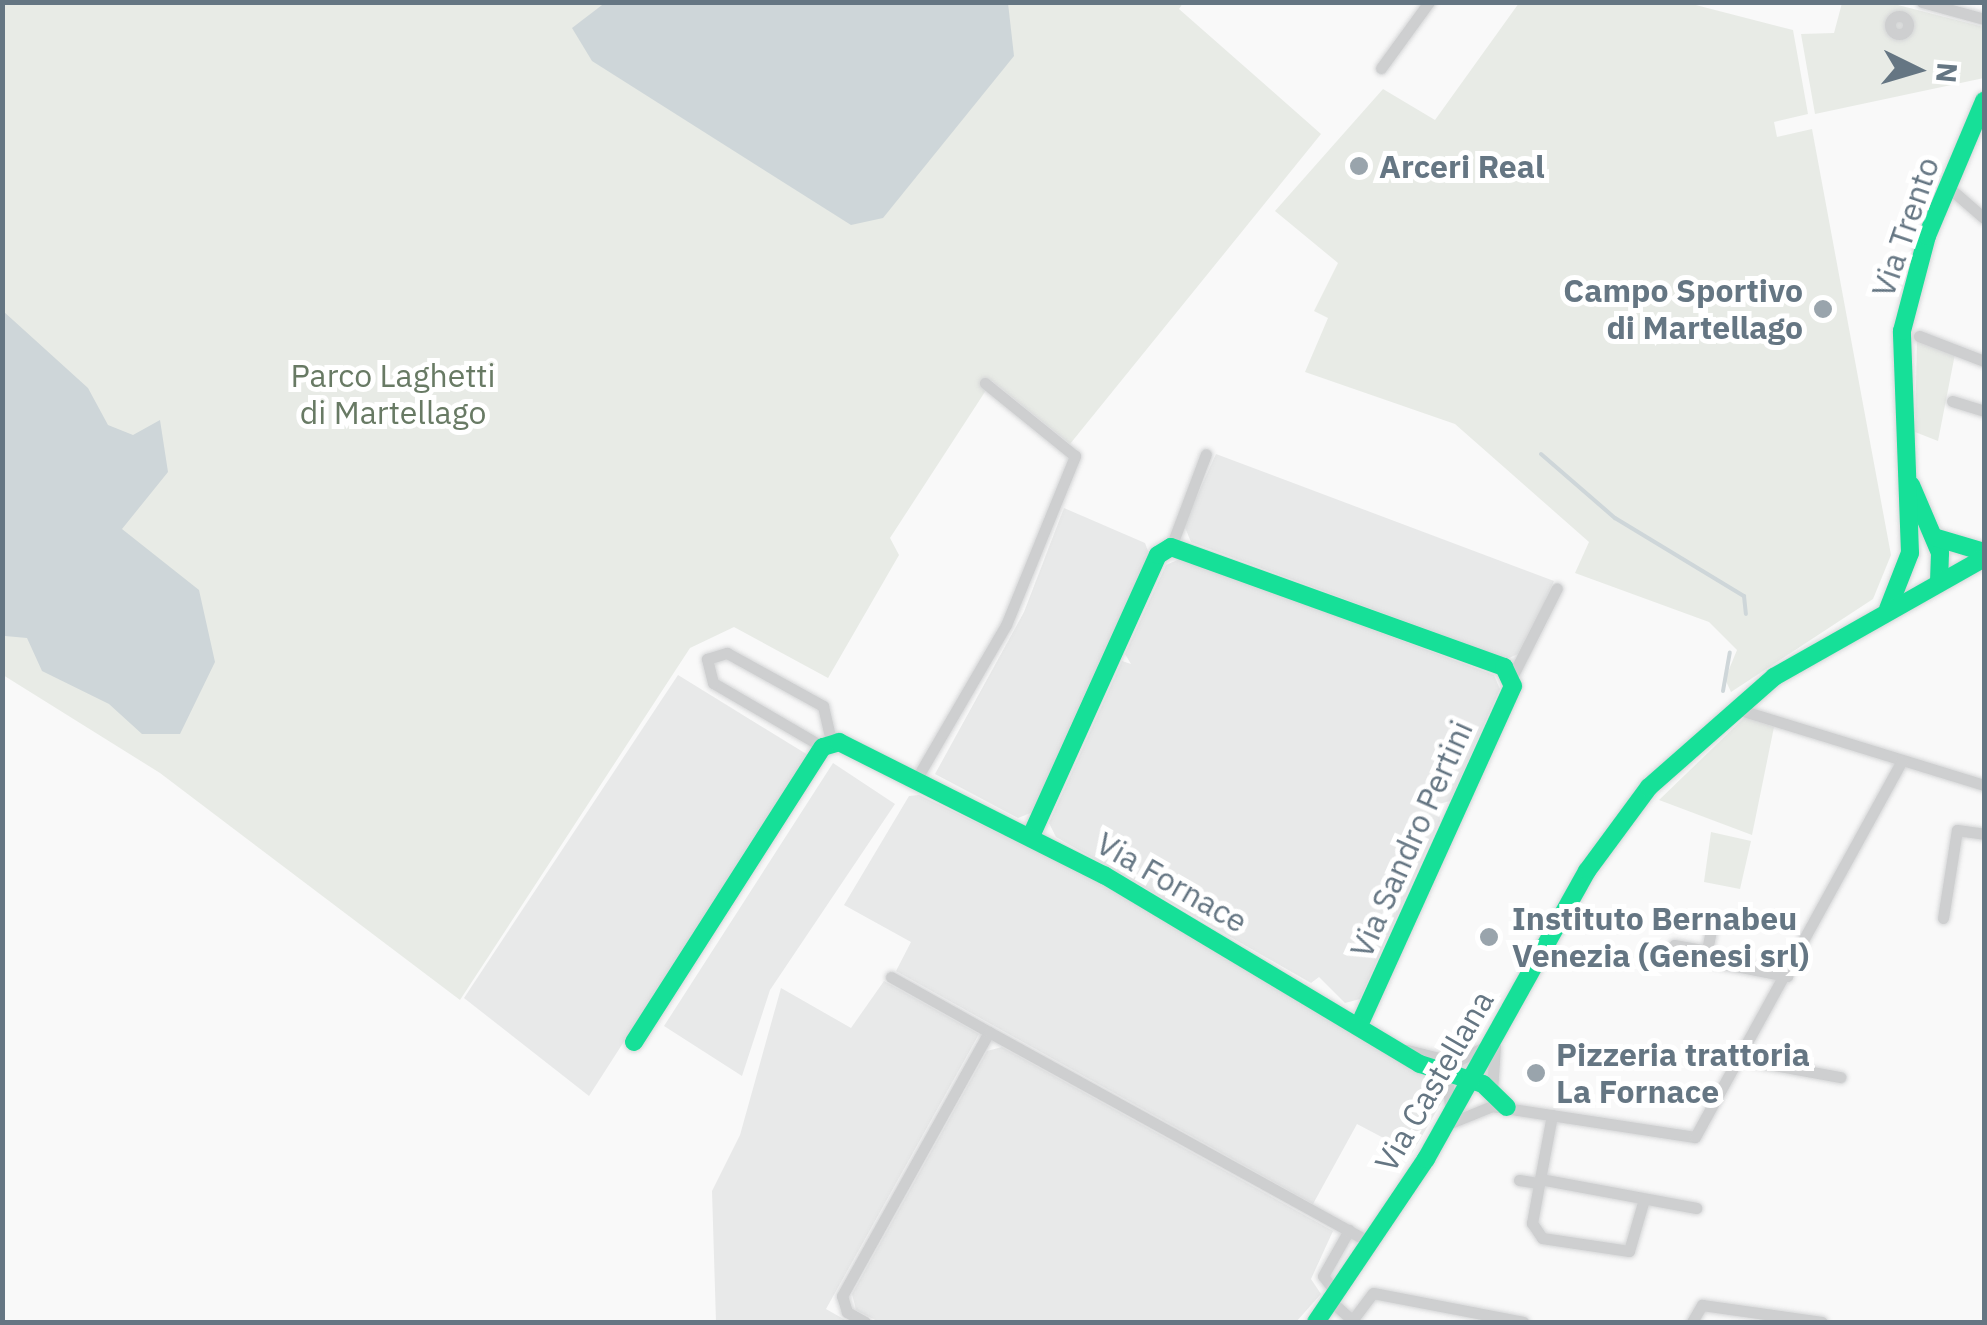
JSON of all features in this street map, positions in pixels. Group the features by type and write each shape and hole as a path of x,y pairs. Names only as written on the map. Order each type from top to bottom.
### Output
{"street":[{"path":"1381,68 1429,2"},
{"path":"1922,2 1984,19"},
{"name":"Via Trento","path":"1910,553 1902,331 1948,186 1984,100"},
{"path":"1948,186 1984,218"},
{"path":"1920,336 1984,361"},
{"path":"914,783 1006,625 1075,456 986,383"},
{"path":"1952,401 1984,412"},
{"path":"1031,836 1158,556 1171,547 1206,454"},
{"path":"1907,476 1934,536 1939,582"},
{"path":"1934,536 1956,551 1984,555"},
{"path":"1171,547 1513,675"},
{"path":"1886,613 1910,553 1939,582"},
{"name":"Via Castellana","path":"1316,1322 1445,1126 1610,837 1734,708 1984,555"},
{"name":"Via Sandro Pertini","path":"1359,1026 1513,675 1557,588"},
{"name":"Via Fornace","path":"827,745 822,706 727,653 707,659 713,682 827,745 1031,836 1392,1046 1451,1070 1497,1101"},
{"path":"1734,708 1984,785"},
{"path":"634,1042 827,745"},
{"path":"1445,1126 1497,1101 1684,1141 1704,1130 1901,762"},
{"path":"1943,918 1957,830 1984,834"},
{"path":"1711,930 1705,960 1787,976"},
{"path":"1674,945 1707,951"},
{"path":"891,977 1372,1242"},
{"path":"1445,1126 1451,1070 1499,1030"},
{"path":"1497,1101 1499,1030"},
{"path":"865,1322 847,1312 842,1296 989,1032"},
{"path":"1741,1059 1840,1077"},
{"path":"1552,1115 1539,1182 1535,1232 1621,1252 1634,1245 1644,1199"},
{"path":"1518,1180 1696,1208"},
{"path":"1349,1230 1323,1276 1351,1321 1373,1293 1523,1322"},
{"path":"1692,1322 1702,1305 1822,1322"}],"shaded area":[{"path":"606,2 1008,3 1014,56 883,218 851,225 592,61 572,28"},
{"path":"3,311 88,388 108,425 133,435 160,420 168,472 122,529 199,590 215,662 180,734 142,734 109,704 42,671 27,638 5,636"},
{"path":"1216,454 1554,581 1522,652 1507,659 1191,542 1184,525"},
{"path":"1064,508 1145,543 1150,556 1033,812 1018,818 935,774 1024,612"},
{"path":"1182,558 1494,675 1500,689 1450,801 1439,804 1440,821 1360,999 1345,1003 1319,977 1311,983 1056,837 1049,823 1122,661 1131,664 1125,654 1166,565"},
{"path":"678,675 808,755 589,1096 464,998"},
{"path":"833,763 895,804 770,990 742,1076 664,1026"},
{"path":"919,795 1106,884 1434,1080 1444,1098 1412,1153 1357,1124 1313,1204 896,971 911,942 844,905 909,796"},
{"path":"884,981 979,1034 826,1309 849,1322 716,1322 712,1191 740,1135 781,988 851,1028"},
{"path":"1002,1047 1333,1231 1311,1279 1321,1294 1296,1322 879,1322 856,1310 852,1294 987,1051"}],"green space":[{"name":"Parco Laghetti di Martellago","path":"2,3 1183,3 1179,9 1321,134 1070,444 992,381 890,538 899,555 828,678 734,627 690,648 460,1000 160,773 3,675"},
{"path":"1519,3 1688,3 1793,30 1808,114 1774,122 1777,137 1812,129 1891,555 1873,599 1731,692 1725,679 1737,650 1709,622 1575,573 1589,542 1455,424 1305,372 1328,318 1314,311 1338,263 1275,211 1383,89 1435,120"},
{"path":"1842,3 1890,3 1984,27 1984,78 1815,114 1801,34 1834,33"},
{"path":"1917,340 1955,354 1938,441 1915,432"},
{"path":"1745,717 1774,727 1752,835 1659,800"},
{"path":"1711,832 1751,841 1740,889 1704,882"}],"waterway":[{"path":"1541,454 1615,518 1744,596 1746,614"},
{"path":"1723,691 1730,653"}],"traffic: fast":[{"path":"1888,609 1910,553 1902,331 1927,236 1984,101"},
{"path":"1911,485 1940,553 1939,582"},
{"path":"1934,537 1984,552"},
{"path":"1031,836 1158,555 1171,547 1504,667 1513,686 1359,1026"},
{"path":"1316,1322 1426,1159 1587,871 1649,787 1774,677 1984,558"},
{"path":"634,1042 823,747 839,742 1104,875 1420,1064 1483,1084 1507,1107"}],"place":[{"name":"Arceri Real","path":"1359,166"},
{"name":"Campo Sportivo di Martellago","path":"1823,309"},
{"name":"Instituto Bernabeu Venezia (Genesi srl)","path":"1489,937"},
{"name":"Pizzeria trattoria La Fornace","path":"1536,1073"}]}
